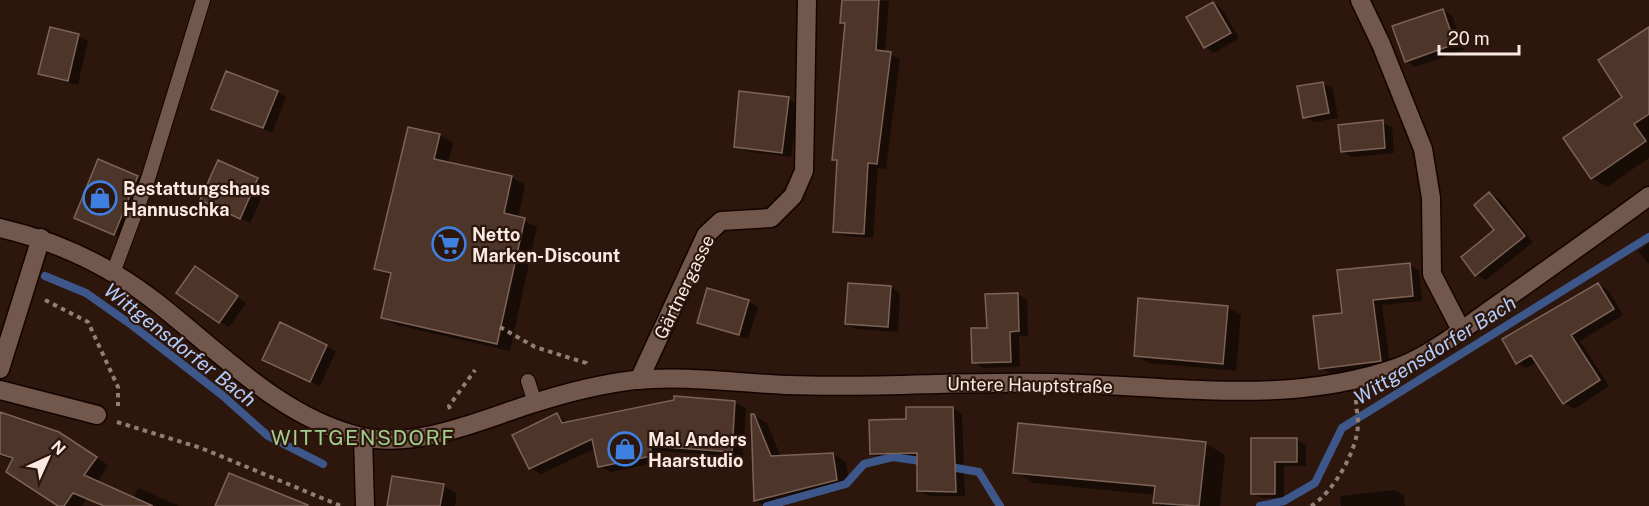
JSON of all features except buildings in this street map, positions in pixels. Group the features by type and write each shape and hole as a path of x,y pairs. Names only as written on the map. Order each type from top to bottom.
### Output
{"street":[{"name":"Gärtnergasse","path":"639,380 706,235 721,221 771,218 793,196 804,171 807,0"},
{"path":"1360,0 1381,44 1423,149 1431,198 1432,274 1461,330"},
{"name":"Untere Hauptstraße","path":"0,228 41,238 113,273 148,296 258,385 309,417 336,429 363,437 390,441 457,428 595,386 639,380 703,379 788,386 1077,383 1225,393 1275,392 1354,381 1405,365 1461,330 1649,196"},
{"path":"0,369 41,238"},
{"path":"0,390 97,415"},
{"path":"363,437 365,506"}],"lane":[{"path":"113,273 148,179 203,0"},
{"path":"528,381 535,403"}],"path":[{"path":"26,290 88,322 118,387 118,422"},
{"path":"500,327 535,347 586,363 595,386"},
{"path":"457,428 449,406 476,370"},
{"path":"1311,506 1323,499 1346,466 1358,426 1354,381"},
{"path":"97,415 201,448 341,506"}],"waterway":[{"name":"Wittgensdorfer Bach","path":"1260,506 1284,501 1315,483 1342,428 1649,237"},
{"name":"Wittgensdorfer Bach","path":"45,276 86,293 222,395 268,436 323,464"},
{"name":"Wittgensdorfer Bach","path":"767,506 846,484 864,464 893,457 927,462"},
{"name":"Wittgensdorfer Bach","path":"945,466 979,472 1000,506"}],"place":[{"name":"Bestattungshaus Hannuschka","path":"100,198"},
{"name":"Netto Marken-Discount","path":"449,244"},
{"name":"Mal Anders Haarstudio","path":"625,449"}],"district":[{"name":"WITTGENSDORF","path":"363,437"}]}
